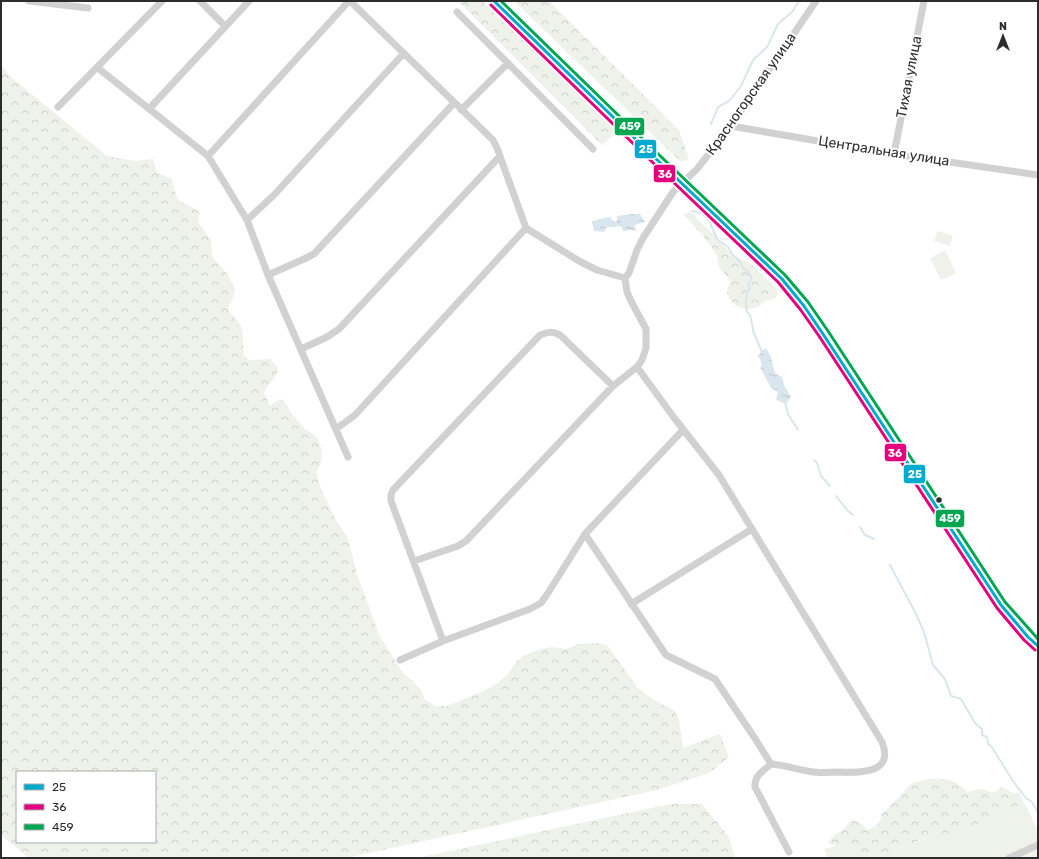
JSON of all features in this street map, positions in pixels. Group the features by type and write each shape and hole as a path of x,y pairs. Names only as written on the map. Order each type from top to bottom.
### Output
{"main road":[{"path":"494,1 782,279 804,304 1001,605 1028,637 1038,646"}],"street":[{"path":"58,108 162,1"},
{"path":"200,1 225,26"},
{"path":"149,109 248,1"},
{"path":"208,156 350,1 493,140 526,228 578,261 597,270 625,278 627,292 646,329 646,348 642,360 637,367 613,386 466,541 458,546 414,561"},
{"name":"Красногорская улица","path":"625,278 629,273 643,238 673,192 697,169 731,126 816,1"},
{"name":"Тихая улица","path":"894,154 924,1"},
{"path":"29,2 64,3 88,8"},
{"path":"457,12 593,149"},
{"path":"248,220 274,195 404,53"},
{"path":"461,110 508,63"},
{"path":"98,68 208,156 248,220 268,275 348,457"},
{"path":"268,275 314,254 454,103"},
{"name":"Центральная улица","path":"731,126 894,154 1038,176"},
{"path":"301,349 327,337 339,329 500,156"},
{"path":"336,429 355,415 526,228"},
{"path":"443,642 391,500 393,490 540,335 555,332 560,335 613,386"},
{"path":"637,367 719,475 884,747 882,762 874,769 864,772 816,772 780,764 771,764 757,776 754,781 755,787 789,852"},
{"path":"400,660 530,609 541,603 585,534 684,430"},
{"path":"631,604 752,529"},
{"path":"585,534 666,655 716,679 771,764"},
{"path":"1008,858 1038,845"}],"green space":[{"path":"458,1 482,1 617,132 602,145"},
{"path":"514,1 549,1 679,130 689,159 681,162"},
{"path":"1,65 12,78 107,156 135,161 153,159 158,172 171,178 178,199 195,208 200,213 198,222 211,240 212,256 227,274 235,289 228,310 238,321 241,327 243,334 244,356 249,360 270,359 278,368 276,375 264,393 270,406 280,399 285,402 291,413 305,429 317,437 322,451 321,462 317,471 318,481 334,517 348,538 357,574 380,637 403,673 421,690 425,700 436,706 447,706 486,690 498,683 508,674 516,662 523,656 540,649 552,647 566,649 578,644 597,643 607,645 638,688 654,700 675,711 679,720 683,748 720,734 729,757 709,773 657,790 346,858 29,858 1,835"},
{"path":"689,212 695,214 698,220 720,240 728,251 751,264 770,282 777,290 777,297 765,301 759,306 751,309 735,305 727,294 730,281 720,269 717,256 701,233 683,214"},
{"path":"938,231 953,236 950,246 934,241"},
{"path":"945,250 956,273 941,280 930,258"},
{"path":"930,779 945,779 955,782 968,792 980,789 992,793 997,791 1001,786 1015,794 1019,792 1024,803 944,840 938,833 876,858 856,858 849,843 838,846 828,843 833,836 853,819 863,825 867,830 873,828 879,822 882,814 912,783"},
{"path":"1024,803 1038,830 1038,858 876,858 939,833 944,840"},
{"path":"670,804 702,804 729,837 735,858 417,858"},
{"path":"849,843 856,858 828,858 824,849"}],"water":[{"path":"640,214 645,222 634,226 637,231 623,231 622,227 619,226 608,227 604,232 594,231 592,222 611,217 612,220 616,222 617,216"},
{"path":"766,348 771,357 775,373 782,377 784,385 791,397 786,404 776,400 778,392 771,388 760,367 762,366 757,355"}],"waterway":[{"path":"711,124 718,107 729,101 741,86 753,60 767,47 778,24 792,12 799,1"},
{"path":"692,211 701,213 709,220 717,239 728,247 732,254 741,263 743,269 747,270 752,278 748,285 750,288 747,293 747,312 750,315 753,331 762,352"},
{"path":"785,402 788,414 798,430"},
{"path":"814,460 817,463 821,476 830,486"},
{"path":"836,496 853,515"},
{"path":"860,527 865,535 874,539"},
{"path":"890,565 924,632 933,665 945,679 951,696 961,699 975,723 982,729 982,735 987,737 988,744 991,746 1015,784 1026,798 1032,802 1038,812"}],"transit line":[{"name":"25","path":"494,1 782,279 804,306 823,334 1001,605 1028,637 1038,646"},
{"name":"459","path":"501,1 785,275 808,302 1005,602 1038,639"},
{"name":"36","path":"491,5 778,282 819,336 997,608 1024,640 1035,650"}]}
